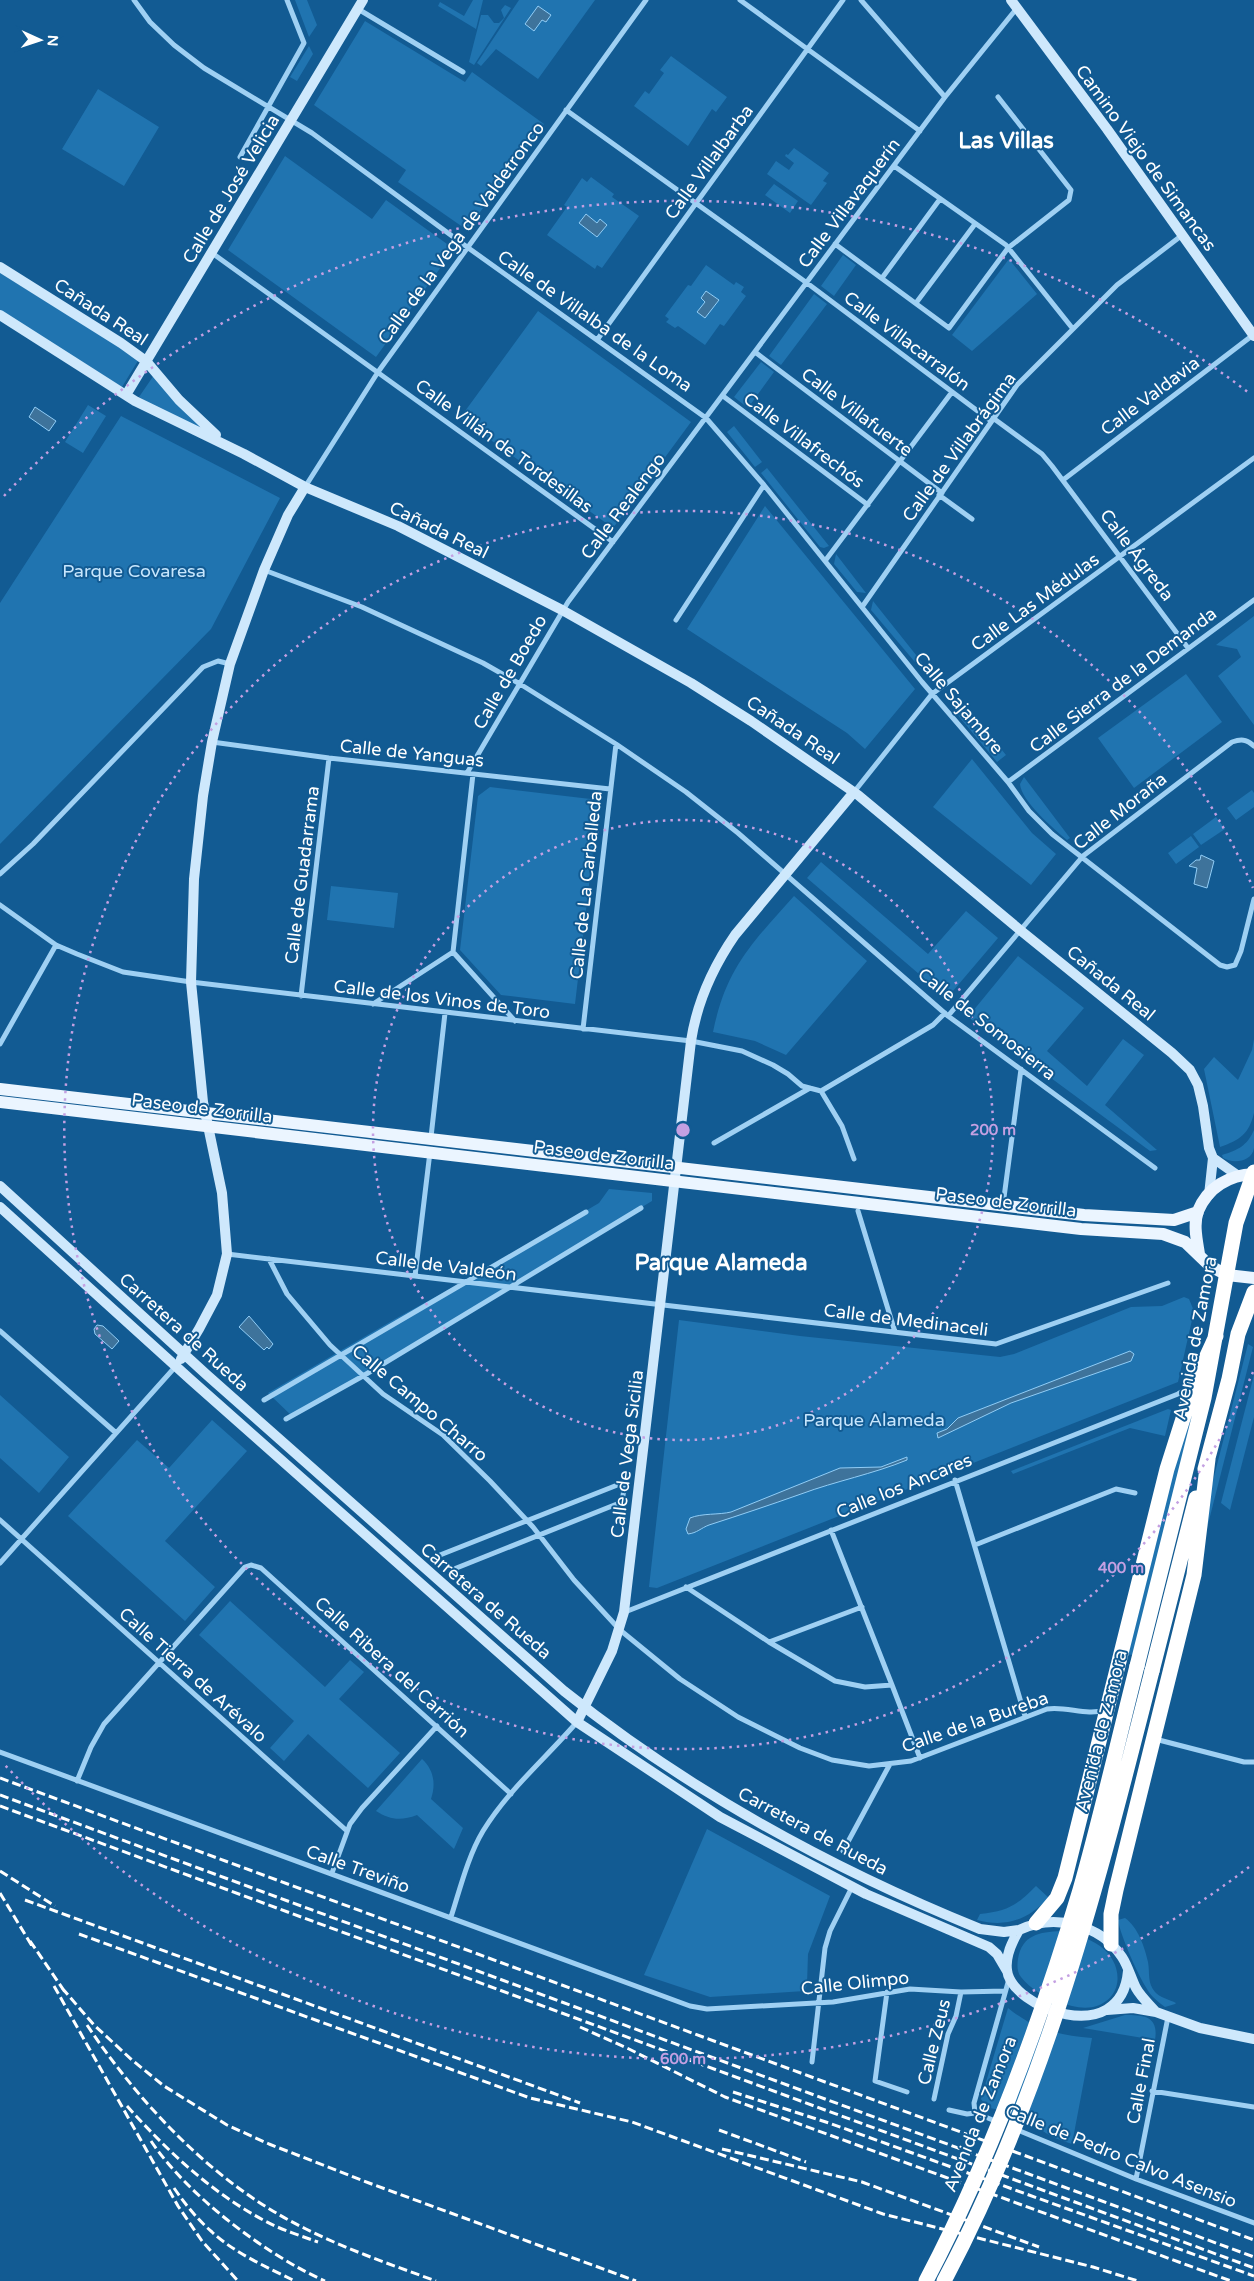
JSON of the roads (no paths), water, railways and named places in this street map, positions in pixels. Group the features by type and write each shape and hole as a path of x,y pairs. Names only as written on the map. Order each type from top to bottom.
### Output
{"highway":[{"name":"Avenida de Zamora","path":"926,2281 991,2142 1041,2012 1080,1888 1204,1398 1236,1224 1254,1173"},
{"name":"Avenida de Zamora","path":"944,2281 1006,2148 1043,2054 1075,1959 1094,1893 1190,1519 1229,1379 1238,1334 1254,1292"},
{"path":"1229,1379 1254,1315"},
{"path":"1036,1923 1057,1898 1065,1878 1167,1469 1194,1384 1216,1336"},
{"path":"1111,1944 1111,1914 1194,1575 1208,1459"}],"main road":[{"name":"Paseo de Zorrilla","path":"0,1089 431,1137 1003,1206 1174,1220 1198,1212"},
{"name":"Paseo de Zorrilla","path":"0,1102 1081,1229 1163,1234 1185,1242 1210,1266 1227,1275 1254,1278"},
{"path":"1199,1254 1196,1235 1198,1212 1209,1195 1223,1181 1237,1175 1254,1173"}],"street":[{"name":"Calle de Villalba de la Loma","path":"134,0 150,22 174,45 204,68 292,120 706,418"},
{"name":"Calle de José Velicia","path":"240,156 304,43 287,0"},
{"name":"Calle de la Vega de Valdetronco","path":"305,487 378,372 646,0"},
{"path":"740,0 920,131"},
{"name":"Calle Villalbarba","path":"597,340 843,0"},
{"path":"860,0 945,97"},
{"name":"Calle Villavaquerín","path":"706,418 1014,4"},
{"name":"Camino Viejo de Simancas","path":"1014,4 1107,129 1181,236 1254,336"},
{"name":"Calle de José Velicia","path":"126,395 361,5"},
{"path":"361,5 463,72"},
{"path":"836,244 950,328 1008,248 1069,200 1071,190 998,97"},
{"name":"Calle Villacarralón","path":"566,110 807,283 952,392 1042,454 1063,480"},
{"path":"894,166 1008,248 1073,329"},
{"path":"882,278 940,199"},
{"path":"916,303 975,224"},
{"name":"Calle de Villabrágima","path":"862,607 1017,385 1117,284 1181,236"},
{"name":"Calle Villán de Tordesillas","path":"212,253 613,542"},
{"name":"Cañada Real","path":"0,266 122,343 146,362 208,430 244,454"},
{"name":"Cañada Real","path":"0,315 126,395 305,487 398,526 562,610 698,688 751,721 854,792 1172,1053 1190,1070 1198,1085 1209,1148 1213,1158 1209,1195"},
{"name":"Calle Valdavia","path":"1063,480 1254,336"},
{"name":"Calle Villafuerte","path":"755,352 901,462 972,519"},
{"path":"825,561 952,392"},
{"name":"Calle Villafrechós","path":"723,396 868,506"},
{"name":"Calle Sajambre","path":"706,418 1042,825 1220,965 1228,967 1235,965 1241,951 1254,899"},
{"name":"Calle Realengo","path":"562,610 706,418"},
{"name":"Calle Las Médulas","path":"854,792 932,694 1254,458"},
{"name":"Calle Ágreda","path":"1063,480 1188,648"},
{"path":"676,620 764,486"},
{"path":"0,1563 115,1432 176,1366 217,1295 227,1254 222,1194 205,1112 191,982 194,879 203,796 212,742 230,664 264,570 288,516 305,487"},
{"name":"Calle de Somosierra","path":"264,570 374,612 420,632 520,684 616,744 686,792 786,874 946,1015 1155,1168"},
{"name":"Calle Sierra de la Demanda","path":"1008,782 1254,600"},
{"name":"Calle de Boedo","path":"453,952 470,774 562,610"},
{"path":"0,874 33,844 203,667 218,660 230,664"},
{"name":"Calle Moraña","path":"821,1091 933,1025 946,1015 1083,856 1232,742 1247,740 1254,746"},
{"name":"Calle de Yanguas","path":"212,742 329,758 610,789"},
{"name":"Calle de La Carballeda","path":"583,1029 616,744"},
{"name":"Calle de Guadarrama","path":"302,996 329,758"},
{"name":"Calle de Vega Sicilia","path":"577,1722 612,1651 624,1612 691,1041 702,995 719,957 735,935 854,792"},
{"name":"Calle de los Vinos de Toro","path":"0,905 56,944 124,972 302,996 691,1041 742,1051 773,1065 788,1074 802,1086 810,1088"},
{"path":"0,1044 56,944"},
{"path":"372,1004 453,952 516,1022"},
{"path":"431,1137 445,1013"},
{"path":"1003,1206 1021,1069"},
{"path":"714,1143 810,1088 821,1091 842,1126 854,1159"},
{"path":"415,1276 430,1152"},
{"path":"1213,1158 1237,1175"},
{"name":"Carretera de Rueda","path":"0,1186 184,1355 585,1708 608,1726 728,1804 848,1871 980,1929 1004,1932 1020,1930"},
{"name":"Carretera de Rueda","path":"0,1207 577,1722 720,1817 852,1887 989,1947 997,1954 1008,1975"},
{"path":"286,1419 363,1376 641,1208"},
{"path":"858,1211 895,1332"},
{"path":"264,1400 586,1212"},
{"name":"Calle de Valdeón","path":"227,1254 661,1306"},
{"name":"Calle Campo Charro","path":"269,1259 287,1294 341,1355 383,1394 443,1436 490,1480 539,1536 574,1580 620,1630"},
{"name":"Calle de Medinaceli","path":"661,1306 996,1344 1168,1283"},
{"path":"0,1330 115,1432"},
{"name":"Calle los Ancares","path":"624,1612 955,1480 1181,1393 1194,1384"},
{"path":"955,1480 1025,1716"},
{"path":"440,1555 625,1482 622,1502 454,1569"},
{"path":"974,1545 1116,1489 1135,1493"},
{"name":"Calle Tierra de Arévalo","path":"0,1520 347,1830"},
{"path":"831,1530 920,1758"},
{"name":"Calle Ribera del Carrión","path":"160,1662 245,1567 251,1565 261,1568 511,1794"},
{"path":"686,1587 770,1642 835,1681 865,1687 892,1685"},
{"path":"770,1642 862,1607"},
{"name":"Calle de la Bureba","path":"620,1630 687,1684 717,1704 766,1732 832,1760 869,1766 890,1764 920,1758 1025,1716 1058,1707 1091,1713 1107,1710"},
{"path":"77,1781 91,1747 104,1724 160,1662"},
{"path":"451,1917 483,1831 511,1794 577,1722"},
{"path":"332,1874 347,1830 362,1808 437,1726"},
{"path":"1154,1738 1244,1762 1254,1762"},
{"name":"Calle Treviño","path":"0,1752 451,1917 670,2000 707,2008"},
{"path":"843,1851 890,1764"},
{"path":"812,2062 825,1948 830,1931 852,1887"},
{"path":"1156,2012 1137,1990 1122,1958 1111,1944 1074,1924 1052,1921 1036,1923 1020,1930 1009,1952 1008,1975 1029,1999 1054,2012 1086,2016 1106,2010 1133,2008 1156,2012 1210,2030 1254,2039"},
{"path":"1106,2010 1117,2003 1122,1995 1128,1971"},
{"name":"Avenida de Zamora","path":"975,2113 974,2103 1008,1975"},
{"name":"Calle Olimpo","path":"707,2008 833,2002 910,1989 961,1992 1005,1991"},
{"path":"887,1992 875,2081 907,2092"},
{"name":"Calle Zeus","path":"934,2099 948,2034 956,2016 961,1992"},
{"name":"Calle Final","path":"1136,2179 1168,2017"},
{"path":"1152,2091 1254,2106"},
{"name":"Calle de Pedro Calvo Asensio","path":"949,2110 975,2113 1136,2179 1254,2223"}],"railway":[{"path":"0,1778 1254,2240"},
{"path":"0,1795 1254,2257"},
{"path":"0,1806 1254,2268"},
{"path":"0,1871 55,1906"},
{"path":"0,1893 32,1946"},
{"path":"25,1900 580,2103"},
{"path":"79,1934 530,2098 632,2122 883,2214 1093,2267 1138,2281"},
{"path":"30,1941 65,1992"},
{"path":"54,1986 178,2206 202,2241 238,2281"},
{"path":"62,1988 94,2025 132,2060 164,2086 227,2125 269,2144 369,2183 636,2281"},
{"path":"87,2025 109,2056 157,2114 184,2142 242,2191 273,2211 322,2237 436,2281"},
{"path":"580,2027 725,2097 1231,2281"},
{"path":"733,2092 829,2123 1254,2276"},
{"path":"127,2106 177,2158 233,2202 275,2226 318,2242"},
{"path":"719,2130 806,2162"},
{"path":"151,2141 185,2182 229,2222 278,2256 325,2281"},
{"path":"722,2149 862,2182 1039,2247"},
{"path":"174,2188 196,2217 220,2239 251,2259 295,2281"}],"district":[{"name":"Las Villas","path":"1006,141"},
{"name":"Parque Alameda","path":"721,1263"}],"park label":[{"name":"Parque Covaresa","path":"134,571"}]}
